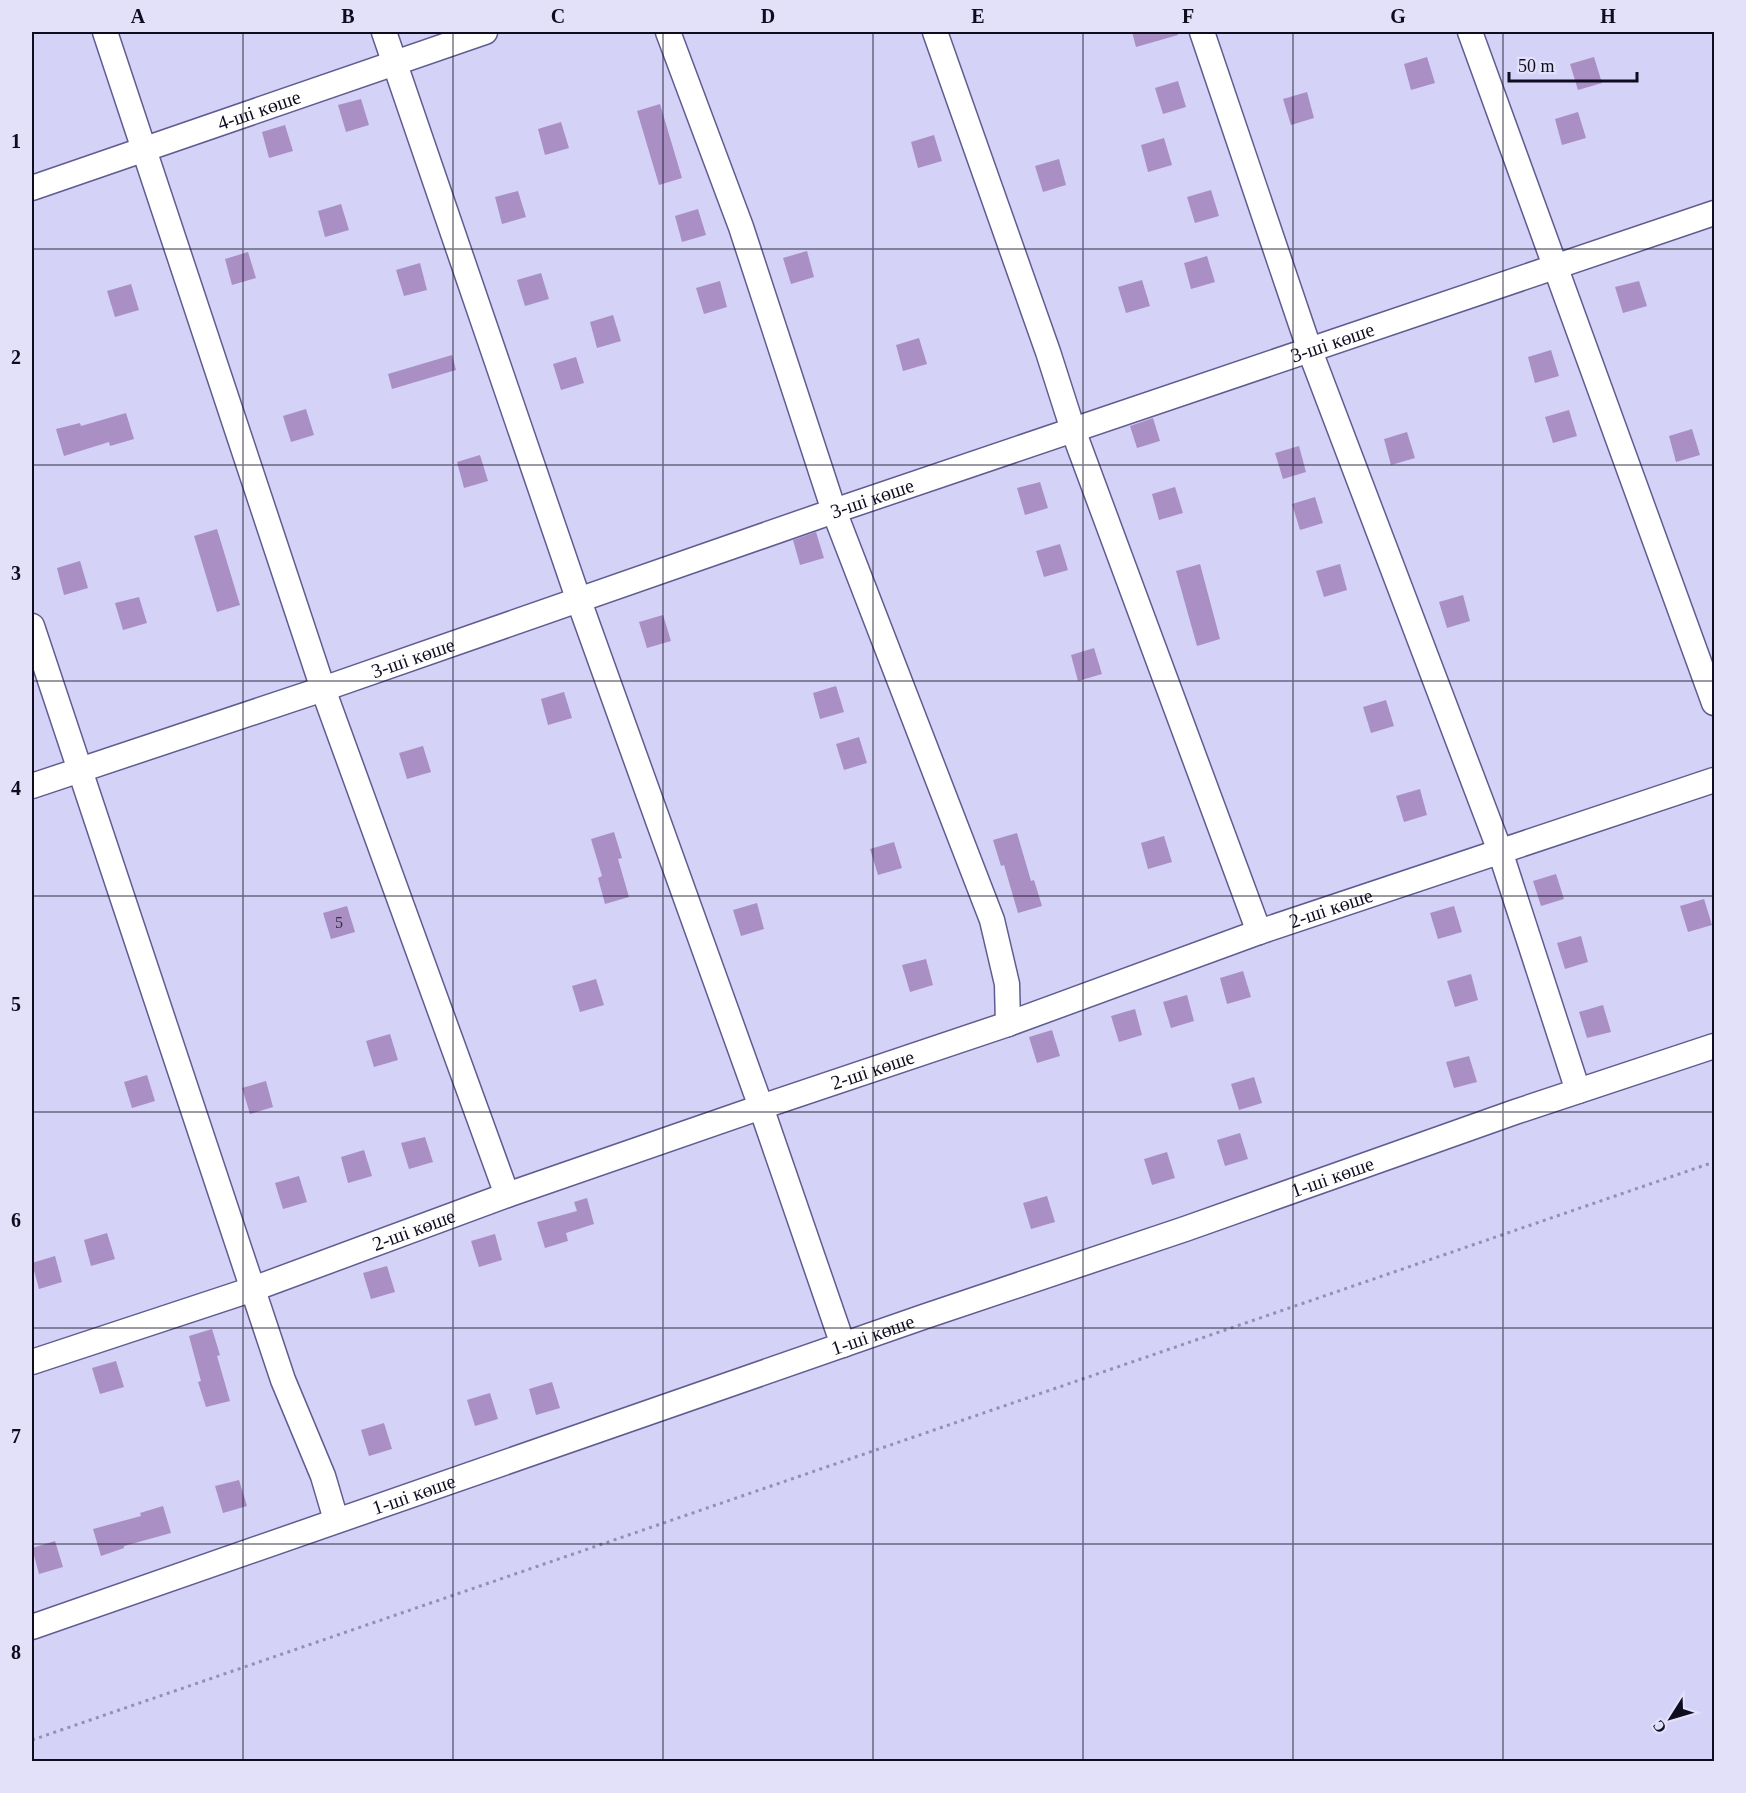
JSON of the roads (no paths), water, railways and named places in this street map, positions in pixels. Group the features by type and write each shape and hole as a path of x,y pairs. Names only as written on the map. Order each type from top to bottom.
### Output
{"lane":[{"path":"105,32 323,689 507,1195"},
{"path":"384,32 579,601 843,1345"},
{"name":"4-ші көше","path":"32,188 485,32"},
{"path":"668,32 741,227 834,511 992,920 1007,984 1008,1023"},
{"path":"935,32 1048,352 1073,430 1259,932"},
{"path":"1202,32 1310,351 1500,851 1578,1091"},
{"path":"1470,32 1714,703"},
{"name":"3-ші көше","path":"32,786 323,689 834,511 1714,213"},
{"path":"32,626 253,1289 284,1380 323,1476 336,1520"},
{"name":"2-ші көше","path":"32,1362 253,1289 507,1195 1008,1023 1259,932 1714,780"},
{"name":"1-ші көше","path":"32,1627 336,1520 1714,1046"}]}
